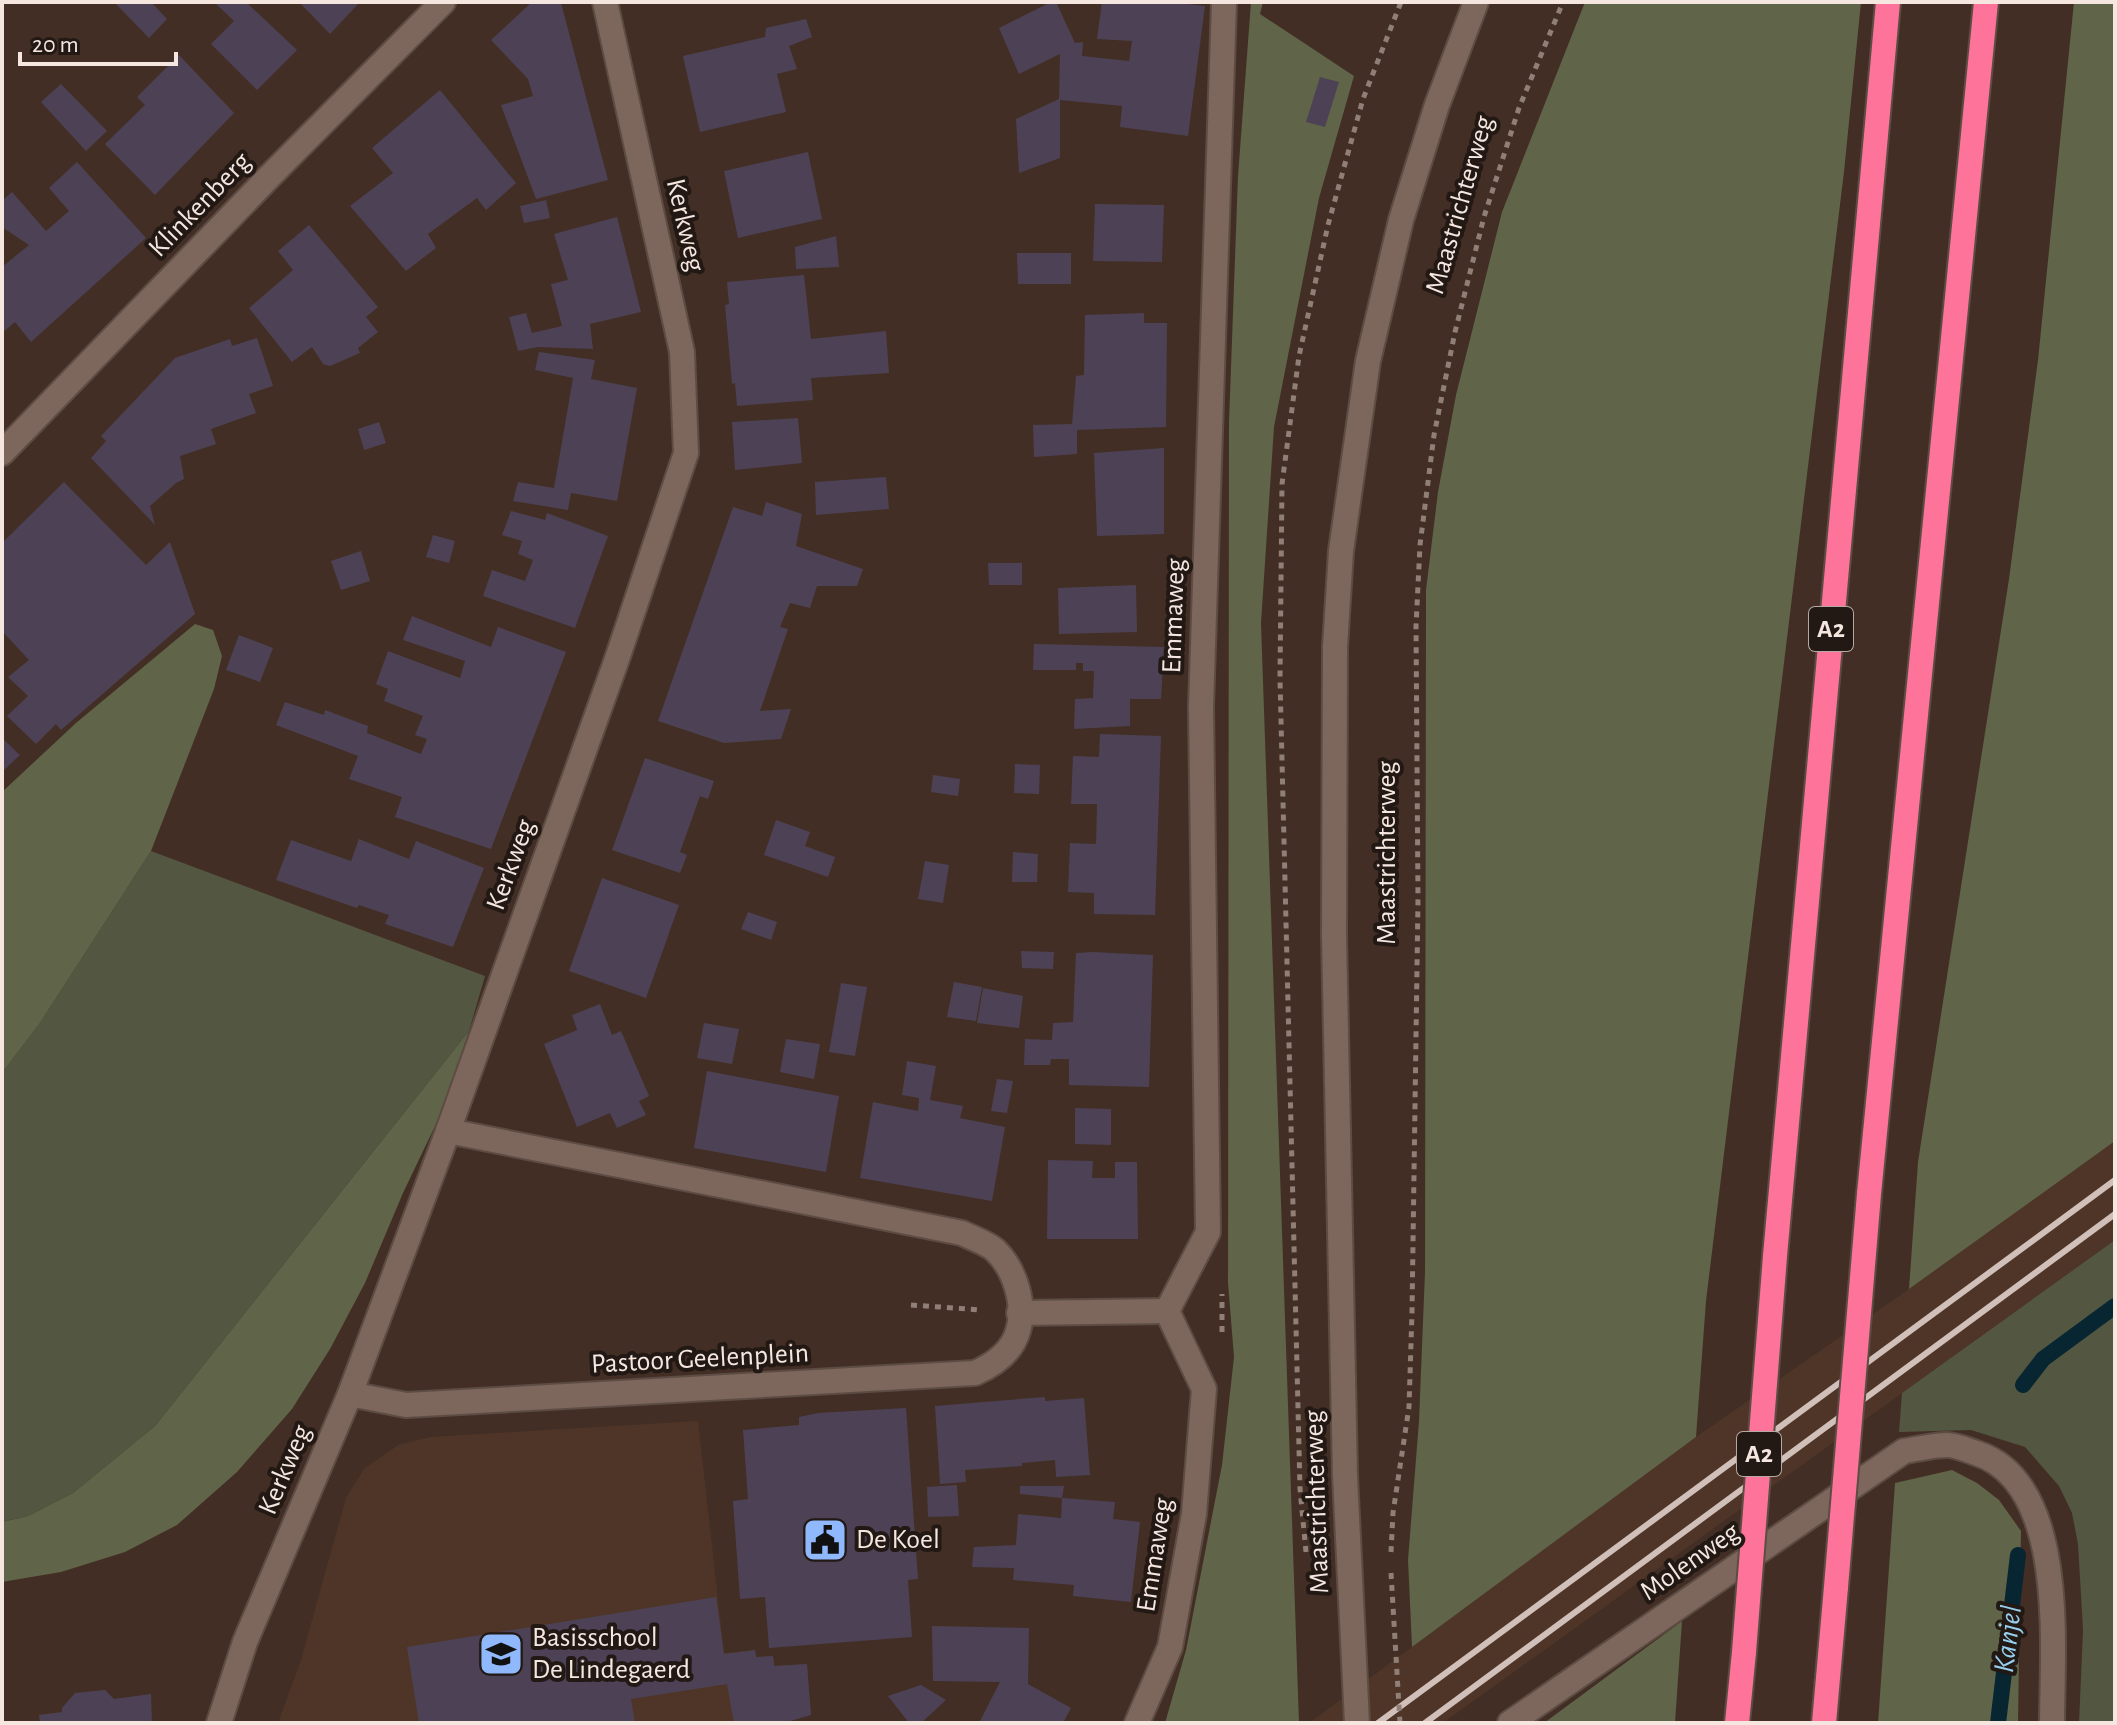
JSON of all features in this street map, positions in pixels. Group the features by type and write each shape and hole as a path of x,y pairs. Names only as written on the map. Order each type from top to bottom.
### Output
{"highway":[{"name":"A2","path":"1737,1723 1775,1256 1888,2"},
{"path":"1824,1723 1869,1194 1986,2"}],"street":[{"name":"Klinkenberg","path":"2,453 443,2"},
{"name":"Kerkweg","path":"219,1723 245,1642 350,1394 448,1131 617,659 686,453 682,352 605,2"},
{"name":"Emmaweg","path":"1137,1723 1170,1647 1194,1514 1204,1389 1167,1311 1208,1232 1201,707 1224,2"},
{"name":"Maastrichterweg","path":"1357,1723 1345,1476 1334,935 1335,647 1341,551 1368,361 1401,220 1437,105 1476,2"},
{"name":"Pastoor Geelenplein","path":"350,1394 406,1405 975,1373 992,1365 1006,1351 1018,1331 1018,1293 1011,1271 994,1249 962,1233 448,1131"},
{"path":"1019,1313 1167,1311"},
{"name":"Molenweg","path":"1510,1723 1904,1451 1949,1445 1991,1458 2018,1485 2041,1527 2051,1584 2052,1723"}],"path":[{"name":"Maastrichterweg","path":"1400,1723 1391,1573 1393,1513 1409,1407 1418,899 1416,626 1420,545 1434,435 1455,332 1481,231 1519,108 1563,2"},
{"path":"1204,1389 1222,1354 1222,1291"},
{"path":"911,1305 1019,1313"}],"shaded area":[{"path":"2115,1141 2115,1240 1443,1723 1309,1723 1696,1437"},
{"path":"698,1421 724,1653 755,1650 756,1657 773,1656 775,1666 807,1664 811,1715 783,1723 278,1723 301,1660 346,1498 364,1469 398,1445 430,1437"}],"green space":[{"path":"1251,2 1263,2 1260,14 1354,76 1319,198 1274,427 1261,623 1299,1723 1165,1723 1186,1650 1222,1465 1234,1357 1228,1283 1229,422 1238,176"},
{"path":"1585,2 1861,2 1844,172 1706,1301 1696,1437 1412,1647 1408,1560 1419,1421 1425,1272 1426,590 1438,492 1456,395 1502,212"},
{"path":"2074,2 2115,2 2115,1141 1909,1289 1918,1162 2009,579 2038,360"},
{"path":"195,624 213,630 222,656 214,689 151,851 40,1023 2,1073 2,792 76,723"},
{"path":"151,851 485,976 469,1031 155,1426 73,1493 28,1516 2,1522 2,1073 40,1023"},
{"path":"469,1031 447,1101 365,1283 330,1349 292,1409 237,1472 177,1525 125,1552 61,1572 2,1582 2,1522 28,1516 73,1493 155,1426"},
{"path":"2115,1240 2115,1723 2079,1723 2083,1630 2078,1544 2072,1513 2059,1486 2025,1447 1971,1430 1899,1432 1902,1393"},
{"path":"1952,1470 1977,1483 1999,1500 2021,1531 2018,1723 1878,1723 1895,1483"},
{"path":"1682,1621 1675,1723 1544,1723"}],"building":[{"path":"114,2 151,2 167,19 149,38"},
{"path":"214,2 246,2 297,50 257,90 211,44 234,21"},
{"path":"299,2 360,2 330,34"},
{"path":"532,2 561,3 608,180 536,199 501,105 533,96 528,79 491,40"},
{"path":"1056,2 1075,43 1083,42 1082,56 1129,61 1132,41 1097,39 1102,2 1170,2 1205,6 1188,136 1120,127 1122,106 1060,100 1060,158 1019,173 1016,119 1059,99 1060,54 1019,74 999,28"},
{"path":"806,19 812,37 789,46 797,69 777,74 786,112 700,132 683,56 765,37 766,28"},
{"path":"179,55 234,113 155,195 105,144 145,105 137,97"},
{"path":"1320,77 1339,82 1325,127 1306,122"},
{"path":"61,84 107,131 86,151 41,102"},
{"path":"440,90 516,183 486,210 477,198 428,234 436,248 406,271 350,206 393,173 372,148"},
{"path":"808,152 822,219 738,238 724,171"},
{"path":"77,162 146,238 31,342 15,322 2,333 2,267 29,245 2,227 2,201 12,192 46,231 69,211 49,188"},
{"path":"546,200 550,218 524,223 520,206"},
{"path":"1095,204 1164,205 1162,262 1093,261"},
{"path":"617,217 641,312 590,324 593,349 538,347 518,351 509,317 526,313 532,333 562,326 551,284 568,280 554,234"},
{"path":"309,225 378,307 366,317 378,332 358,348 360,353 330,366 323,364 312,347 292,362 249,308 293,270 278,251"},
{"path":"836,236 839,267 796,269 795,247"},
{"path":"1017,253 1071,253 1071,284 1018,284"},
{"path":"804,275 811,339 886,331 889,373 811,378 813,400 737,406 725,305 729,304 727,282"},
{"path":"1144,313 1144,323 1167,323 1166,427 1077,430 1077,454 1034,457 1033,425 1072,424 1076,376 1084,375 1085,315"},
{"path":"257,338 273,386 249,394 256,413 211,429 216,444 180,456 184,479 150,506 155,525 91,458 106,441 101,436 175,358 230,339 232,346"},
{"path":"539,352 595,360 591,379 637,388 617,501 571,493 568,510 513,501 518,482 554,488 573,378 535,370"},
{"path":"798,418 802,463 735,470 732,422"},
{"path":"379,422 386,443 364,450 358,429"},
{"path":"1164,448 1164,534 1097,536 1094,453"},
{"path":"886,477 889,509 816,515 815,482"},
{"path":"64,482 146,565 170,542 195,614 61,730 56,724 36,744 7,716 28,696 8,677 29,660 2,631 2,543"},
{"path":"766,502 802,514 796,546 863,569 857,586 817,586 810,608 790,603 780,627 788,629 760,711 791,709 781,739 724,743 658,721 733,507 762,516"},
{"path":"511,511 545,520 547,513 608,536 575,628 483,596 492,570 525,581 533,560 518,554 522,541 502,535"},
{"path":"433,535 455,541 449,563 426,557"},
{"path":"361,551 370,581 341,590 331,561"},
{"path":"988,563 1022,563 1022,585 989,585"},
{"path":"1136,585 1137,632 1059,634 1058,588"},
{"path":"412,616 491,647 498,627 566,652 491,849 395,817 402,797 349,779 358,756 276,725 285,702 324,715 325,710 368,726 367,733 421,754 427,739 415,735 423,716 384,701 388,689 376,684 388,651 460,678 465,661 403,640"},
{"path":"239,635 273,648 260,682 226,670"},
{"path":"1034,644 1164,647 1161,699 1130,699 1130,726 1074,729 1075,699 1093,698 1094,671 1083,671 1083,663 1076,663 1076,670 1033,670"},
{"path":"1100,734 1161,736 1155,915 1094,914 1094,893 1068,892 1070,843 1096,844 1097,804 1071,804 1073,756 1099,757"},
{"path":"2,738 20,755 2,772"},
{"path":"645,758 714,781 708,799 700,796 680,852 687,855 680,873 612,850"},
{"path":"1015,764 1040,765 1039,794 1014,793"},
{"path":"933,775 960,779 958,796 931,792"},
{"path":"776,820 810,832 805,846 835,857 828,877 764,855"},
{"path":"359,839 409,859 416,841 484,868 453,947 385,924 389,915 359,905 357,908 276,880 291,840 351,861"},
{"path":"1013,852 1038,854 1037,882 1012,882"},
{"path":"925,861 949,865 943,903 918,899"},
{"path":"602,878 679,905 646,998 569,971"},
{"path":"748,912 777,922 771,940 741,929"},
{"path":"1021,951 1054,952 1053,969 1022,968"},
{"path":"1076,953 1153,955 1149,1087 1069,1085 1069,1059 1051,1059 1050,1065 1024,1065 1025,1039 1052,1040 1053,1023 1073,1022"},
{"path":"954,982 982,987 976,1021 947,1017"},
{"path":"841,983 867,987 855,1056 829,1052"},
{"path":"983,988 1023,996 1019,1028 977,1023"},
{"path":"600,1004 612,1035 621,1031 649,1096 639,1101 646,1115 617,1128 610,1113 577,1127 544,1044 577,1030 572,1015"},
{"path":"704,1023 739,1029 732,1064 697,1058"},
{"path":"786,1039 820,1044 814,1079 780,1072"},
{"path":"907,1061 936,1066 930,1100 963,1106 960,1118 1005,1127 992,1201 860,1178 873,1102 918,1111 919,1098 902,1095"},
{"path":"707,1071 839,1096 826,1172 694,1148"},
{"path":"997,1079 1013,1081 1007,1113 991,1111"},
{"path":"1075,1108 1111,1109 1111,1145 1075,1144"},
{"path":"1048,1160 1093,1161 1092,1178 1115,1178 1115,1162 1137,1162 1138,1239 1047,1239"},
{"path":"1045,1397 1045,1401 1084,1398 1090,1475 1056,1477 1055,1460 965,1470 966,1482 940,1484 935,1406"},
{"name":"De Koel","path":"906,1408 918,1579 908,1580 912,1637 769,1648 765,1597 740,1599 733,1501 748,1499 743,1430 799,1425 799,1417 818,1413"},
{"path":"957,1485 959,1516 928,1517 927,1487"},
{"path":"1020,1486 1064,1486 1062,1498 1020,1494"},
{"path":"1062,1498 1115,1502 1113,1519 1140,1522 1131,1602 1073,1596 1074,1585 1013,1580 1014,1568 972,1567 974,1547 1016,1545 1018,1514 1061,1518"},
{"path":"716,1597 724,1654 755,1650 756,1657 773,1656 774,1666 807,1664 811,1715 783,1723 734,1723 727,1684 631,1699 635,1723 419,1723 407,1647"},
{"path":"932,1626 1029,1628 1028,1684 1071,1708 1063,1723 979,1723 1000,1682 933,1681"},
{"path":"921,1685 946,1700 921,1723 909,1723 888,1696"},
{"path":"105,1690 114,1699 151,1694 152,1723 40,1723 39,1715 62,1712 75,1693"}],"waterway":[{"name":"Kanjel","path":"2023,1385 2043,1359 2115,1306"},
{"name":"Kanjel","path":"1998,1723 2018,1555"}],"railway":[{"path":"1378,1723 2115,1180"},
{"path":"1425,1723 2115,1214"}],"place":[{"name":"De Koel","path":"825,1540"},
{"name":"Basisschool De Lindegaerd","path":"501,1654"}]}
